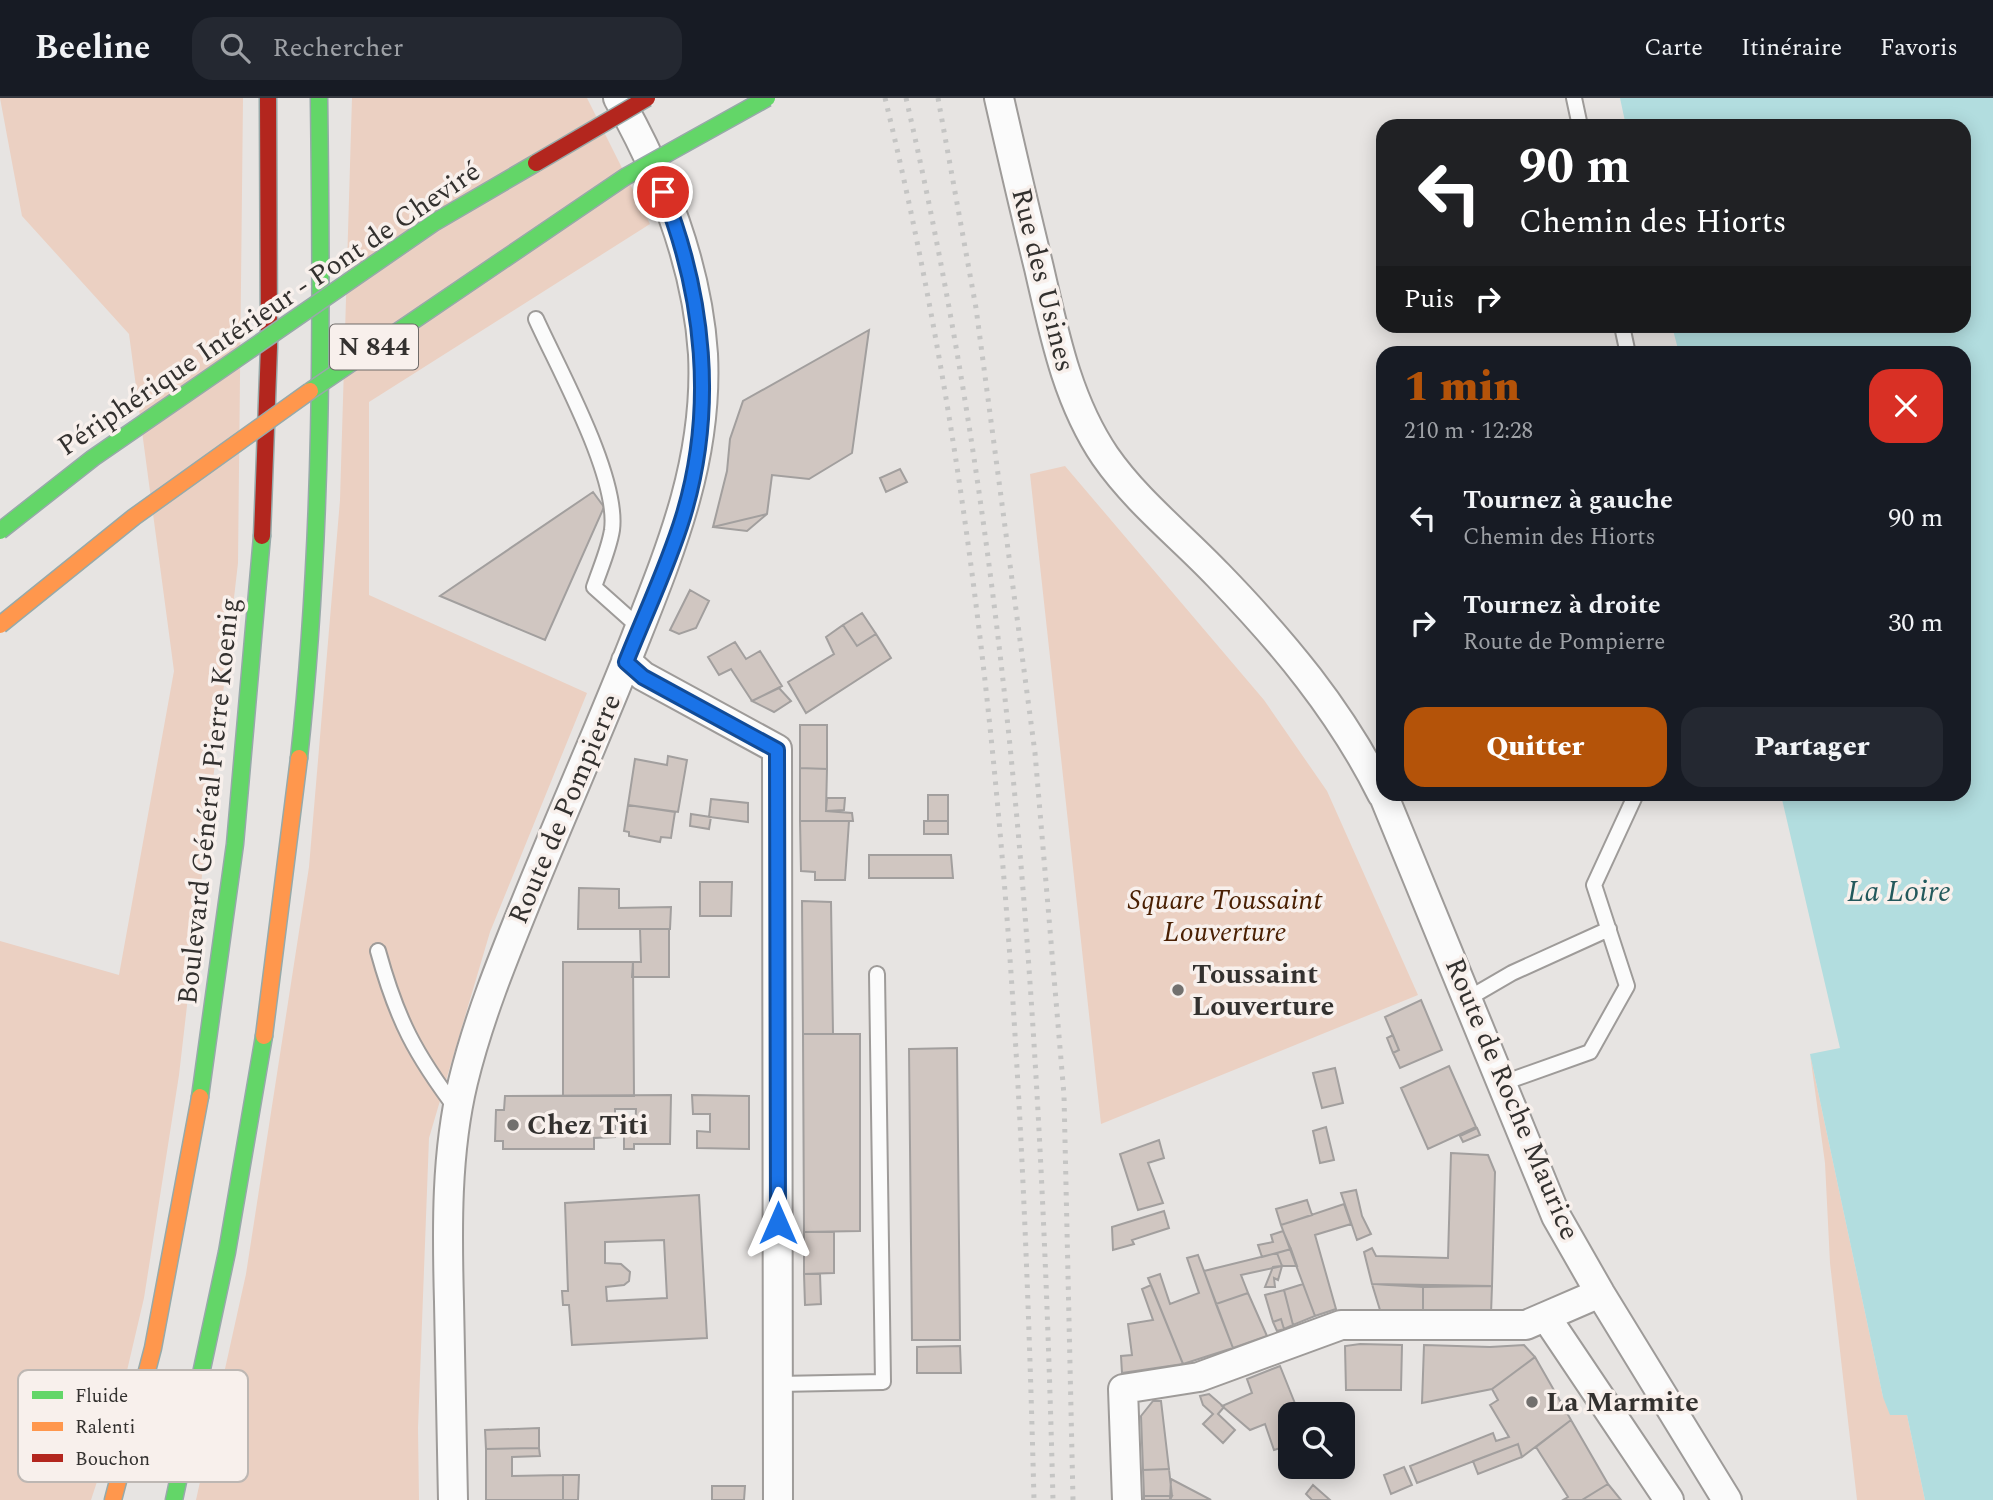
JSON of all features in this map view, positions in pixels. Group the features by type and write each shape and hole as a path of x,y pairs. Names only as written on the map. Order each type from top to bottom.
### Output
{"main road":[{"name":"Boulevard Général Pierre Koenig","path":"147,1370 185,1184 215,1002 249,715 264,495 269,262 268,98"},
{"path":"203,1370 215,1319 267,1023 302,719 318,496 322,262 319,98"},
{"name":"Périphérique Intérieur - Pont de Cheviré","path":"0,531 93,458 435,222 647,98"},
{"name":"N 844","path":"0,625 134,517 330,377 625,177 767,98"},
{"name":"Boulevard Général Pierre Koenig","path":"113,1500 118,1482"},
{"path":"174,1500 178,1482"}],"street":[{"name":"Route de Pompierre","path":"453,1500 448,1252 450,1178 462,1084 485,1007 683,517 695,467 703,355 695,290 680,234 655,171 618,98"},
{"name":"Rue des Usines","path":"999,98 1062,366 1080,410 1105,455"},
{"name":"Route de Roche Maurice","path":"1105,455 1137,498 1217,573 1300,662 1376,780"},
{"path":"626,662 643,677 777,750 778,1500"},
{"name":"Route de Roche Maurice","path":"1386,801 1469,998 1556,1216 1727,1500"},
{"path":"1127,1500 1122,1389 1199,1377 1341,1325 1526,1325 1600,1293"},
{"path":"1546,1317 1669,1500"}],"lane":[{"path":"1574,98 1578,119"},
{"path":"536,319 581,417 611,496 612,530 594,587 640,628"},
{"path":"1503,1083 1590,1052 1627,986 1594,885 1633,801"},
{"path":"1469,998 1513,973 1609,929"},
{"path":"378,951 391,1000 419,1059 458,1111"},
{"path":"778,1384 883,1382 877,974"}],"green space":[{"path":"0,98 243,98 238,563 179,1075 144,1298 127,1370 18,1370 18,1482 97,1482 91,1500 0,1500 0,941 119,975 174,671 129,334 22,216"},
{"path":"352,98 587,98 650,224 369,402 369,595 587,693 490,932 429,1138 418,1428 419,1500 196,1500 200,1482 248,1482 248,1370 225,1370 246,1274 309,867 340,500"},
{"name":"Square Toussaint Louverture","path":"1065,466 1264,700 1327,791 1418,995 1101,1124 1030,474"},
{"path":"1810,1054 1883,1397 1907,1415 1925,1500 1857,1500 1830,1263 1825,1163"}],"water":[{"name":"La Loire","path":"1620,98 1993,98 1993,1500 1925,1500 1907,1415 1890,1415 1883,1397 1810,1054 1840,1048 1782,801 1971,801 1971,346 1677,346 1674,333 1971,333 1971,119 1624,119"}],"building":[{"path":"869,330 852,453 809,479 772,475 767,514 713,527 727,471 730,439 743,401"},
{"path":"900,469 907,482 886,492 880,478"},
{"path":"593,492 604,507 545,640 440,596"},
{"path":"767,514 747,531 713,527"},
{"path":"690,590 709,601 696,628 679,634 670,630"},
{"path":"862,613 876,634 857,646 843,625"},
{"path":"843,625 857,646 876,634 891,658 806,713 788,682 834,654 826,637"},
{"path":"735,642 746,659 760,651 782,686 752,701 731,669 719,675 708,657"},
{"path":"779,688 791,701 774,712 752,701"},
{"path":"800,725 827,725 827,769 800,768"},
{"path":"668,756 687,760 678,812 628,805 635,759 667,765"},
{"path":"800,768 827,769 826,811 852,813 853,821 800,821"},
{"path":"928,795 948,795 948,821 928,821"},
{"path":"827,798 845,798 844,810 826,811"},
{"path":"711,799 748,803 748,822 709,817"},
{"path":"628,805 675,812 671,838 661,837 660,842 629,836 629,832 624,831"},
{"path":"691,814 711,817 709,829 690,826"},
{"path":"800,821 849,821 845,880 815,880 815,872 801,871"},
{"path":"924,821 948,821 948,834 924,834"},
{"path":"869,855 951,855 953,878 869,878"},
{"path":"700,882 732,882 731,916 700,916"},
{"path":"579,888 619,889 619,908 671,907 670,929 578,929"},
{"path":"802,901 831,902 833,1034 803,1034"},
{"path":"640,929 669,929 669,977 632,977 633,962 641,962"},
{"path":"563,962 633,962 634,1096 563,1096"},
{"path":"1421,1000 1442,1050 1400,1068 1393,1053 1399,1050 1385,1017"},
{"path":"803,1034 860,1034 860,1231 804,1232"},
{"path":"1393,1035 1399,1050 1393,1053 1387,1038"},
{"path":"957,1048 960,1340 912,1340 909,1049"},
{"path":"1449,1066 1476,1127 1428,1149 1401,1088"},
{"path":"1335,1068 1343,1103 1322,1108 1313,1073"},
{"path":"671,1095 670,1144 634,1144 634,1149 624,1149 624,1136 635,1136 636,1109 615,1109 615,1137 594,1138 594,1149 503,1149 503,1141 495,1141 496,1110 504,1110 505,1096"},
{"path":"692,1095 749,1096 749,1149 697,1148 697,1131 710,1132 710,1114 693,1114"},
{"path":"1326,1127 1334,1160 1320,1163 1313,1131"},
{"path":"1477,1128 1480,1135 1463,1142 1460,1136"},
{"path":"1159,1140 1164,1158 1148,1163 1163,1203 1138,1210 1120,1154"},
{"path":"1451,1153 1488,1155 1495,1172 1492,1286 1372,1284 1364,1252 1372,1248 1376,1256 1448,1258"},
{"path":"1356,1190 1362,1216 1371,1234 1357,1240 1341,1193"},
{"path":"699,1195 707,1338 572,1345 569,1305 563,1305 562,1291 568,1291 565,1203","holes":["664,1240 667,1298 607,1301 606,1287 624,1285 629,1281 630,1272 621,1264 605,1263 605,1242"]},
{"path":"1307,1200 1312,1215 1281,1225 1276,1209"},
{"path":"1344,1204 1351,1224 1315,1235 1336,1309 1315,1316 1281,1225"},
{"path":"1164,1211 1169,1228 1132,1240 1134,1244 1113,1250 1112,1227"},
{"path":"1283,1231 1291,1249 1262,1257 1258,1245 1273,1242 1271,1235"},
{"path":"804,1232 834,1232 834,1273 804,1274"},
{"path":"1291,1249 1297,1266 1282,1266 1277,1253"},
{"path":"1277,1253 1282,1266 1241,1275 1248,1293 1216,1304 1204,1271"},
{"path":"1198,1255 1233,1348 1183,1364 1148,1278 1160,1274 1170,1304 1199,1293 1187,1258"},
{"path":"1282,1266 1278,1280 1274,1278 1275,1287 1265,1287 1273,1267"},
{"path":"804,1274 820,1274 821,1304 805,1305"},
{"path":"1303,1284 1315,1316 1293,1325 1284,1290"},
{"path":"1372,1284 1423,1287 1423,1311 1380,1310"},
{"path":"1151,1285 1183,1364 1122,1373 1121,1356 1132,1355 1128,1324 1153,1320 1142,1289"},
{"path":"1492,1286 1491,1314 1423,1311 1423,1287"},
{"path":"1284,1290 1293,1325 1284,1329 1281,1319 1273,1322 1265,1295"},
{"path":"1248,1293 1267,1336 1233,1348 1216,1304"},
{"path":"1281,1319 1284,1329 1277,1331 1273,1322"},
{"path":"1402,1345 1401,1390 1346,1390 1345,1346"},
{"path":"1424,1345 1524,1345 1535,1357 1492,1389 1422,1403"},
{"path":"960,1346 961,1373 917,1373 917,1347"},
{"path":"1535,1357 1571,1420 1522,1457 1518,1444 1417,1483 1410,1466 1493,1433 1496,1441 1509,1437 1490,1405 1498,1400 1492,1389"},
{"path":"1280,1366 1294,1402 1278,1402 1278,1449 1274,1450 1265,1424 1250,1430 1222,1406 1252,1393 1247,1379"},
{"path":"1209,1394 1224,1407 1218,1414 1235,1430 1223,1443 1203,1424 1213,1414 1203,1405 1200,1396"},
{"path":"1153,1401 1161,1401 1169,1469 1143,1470 1141,1416"},
{"path":"1571,1420 1608,1484 1582,1500 1563,1500 1568,1497 1536,1447"},
{"path":"539,1428 539,1448 486,1449 485,1430"},
{"path":"1518,1444 1522,1457 1478,1474 1473,1461"},
{"path":"539,1448 540,1456 512,1457 512,1476 563,1475 563,1500 486,1500 486,1449"},
{"path":"1404,1467 1412,1485 1391,1494 1384,1475"},
{"path":"1169,1469 1172,1496 1144,1496 1143,1470"},
{"path":"563,1475 579,1475 578,1500 563,1500"},
{"path":"1171,1479 1211,1500 1170,1500"},
{"path":"1608,1484 1621,1500 1582,1500"},
{"path":"1313,1485 1330,1500 1312,1500 1306,1494"},
{"path":"712,1486 745,1486 744,1500 712,1500"},
{"path":"1144,1496 1172,1496 1170,1500 1144,1500"}],"railway":[{"path":"885,98 923,270 953,444 978,619 997,794 1021,1147 1034,1500"},
{"path":"906,98 942,271 972,445 996,620 1015,795 1040,1147 1053,1500"},
{"path":"938,98 976,308 1035,753 1064,1095 1073,1500"}],"traffic: fast":[{"path":"299,758 317,511 321,263 319,98"},
{"path":"310,391 625,177 767,98"},
{"path":"0,531 93,458 435,222 536,163"},
{"path":"200,1097 235,844 262,536"},
{"path":"202,1370 227,1252 264,1036"},
{"path":"174,1500 178,1482"}],"traffic: slow":[{"path":"0,625 134,517 310,391"},
{"path":"264,1036 299,758"},
{"path":"147,1370 200,1097"},
{"path":"113,1500 118,1482"}],"traffic: jam":[{"path":"262,536 269,347 268,98"},
{"path":"536,163 647,98"}],"place":[{"name":"Toussaint Louverture","path":"1178,990"},
{"name":"Chez Titi","path":"513,1125"},
{"name":"La Marmite","path":"1532,1402"}],"route":[{"path":"663,192 680,234 695,290 703,355 701,409 695,467 683,517 626,662 643,677 777,750 778,1223"}]}
